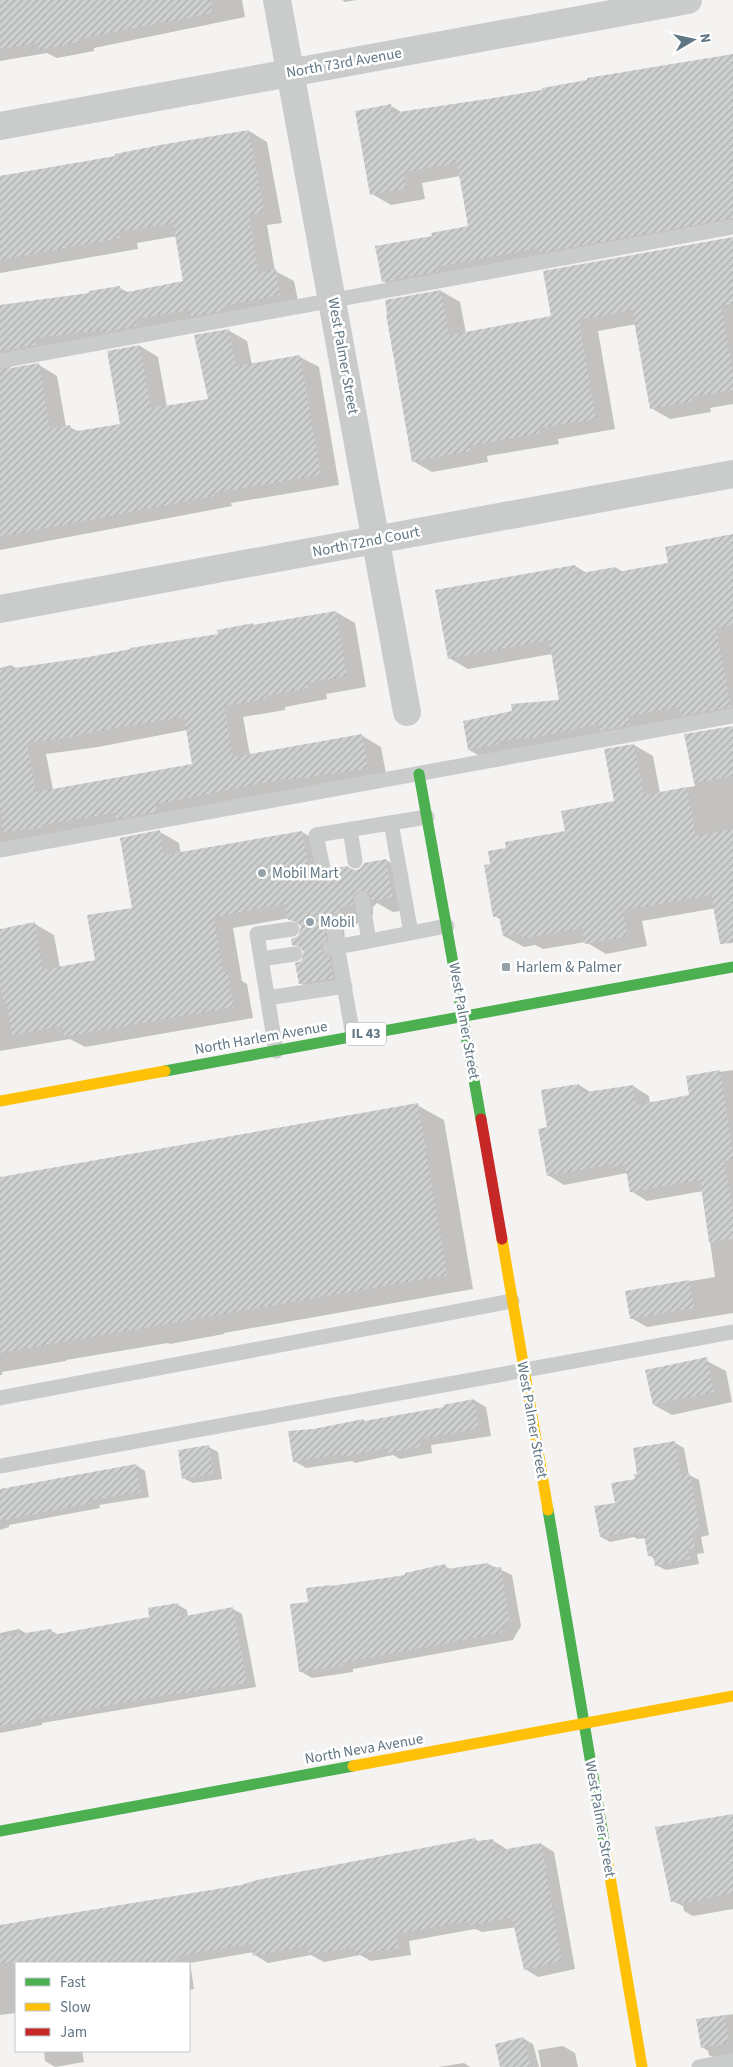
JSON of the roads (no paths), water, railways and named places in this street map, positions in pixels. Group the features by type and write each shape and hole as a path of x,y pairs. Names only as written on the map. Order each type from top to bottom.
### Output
{"street":[{"name":"West Palmer Street","path":"277,0 407,712"},
{"name":"North 73rd Avenue","path":"0,126 688,0"},
{"name":"North 72nd Court","path":"0,609 733,474"},
{"name":"West Palmer Street","path":"419,774 464,1016 642,2067"},
{"name":"North Harlem Avenue","path":"0,1101 733,967"},
{"name":"North Neva Avenue","path":"0,1830 733,1696"}],"lane":[{"path":"0,361 733,227"},
{"path":"0,850 733,716"},
{"path":"323,868 316,835 427,817"},
{"path":"391,823 411,933"},
{"path":"350,830 355,861"},
{"path":"362,899 369,941"},
{"path":"331,920 334,947 345,986 353,1036"},
{"path":"334,947 447,926"},
{"path":"276,1050 257,934 292,929"},
{"path":"261,959 295,954"},
{"path":"267,998 345,986"},
{"path":"0,1398 512,1301"},
{"path":"0,1466 733,1332"},
{"path":"699,2067 733,2061"}],"place":[{"name":"Mobil Mart","path":"262,873"},
{"name":"Mobil","path":"310,922"},
{"name":"Harlem & Palmer","path":"506,967"}]}
